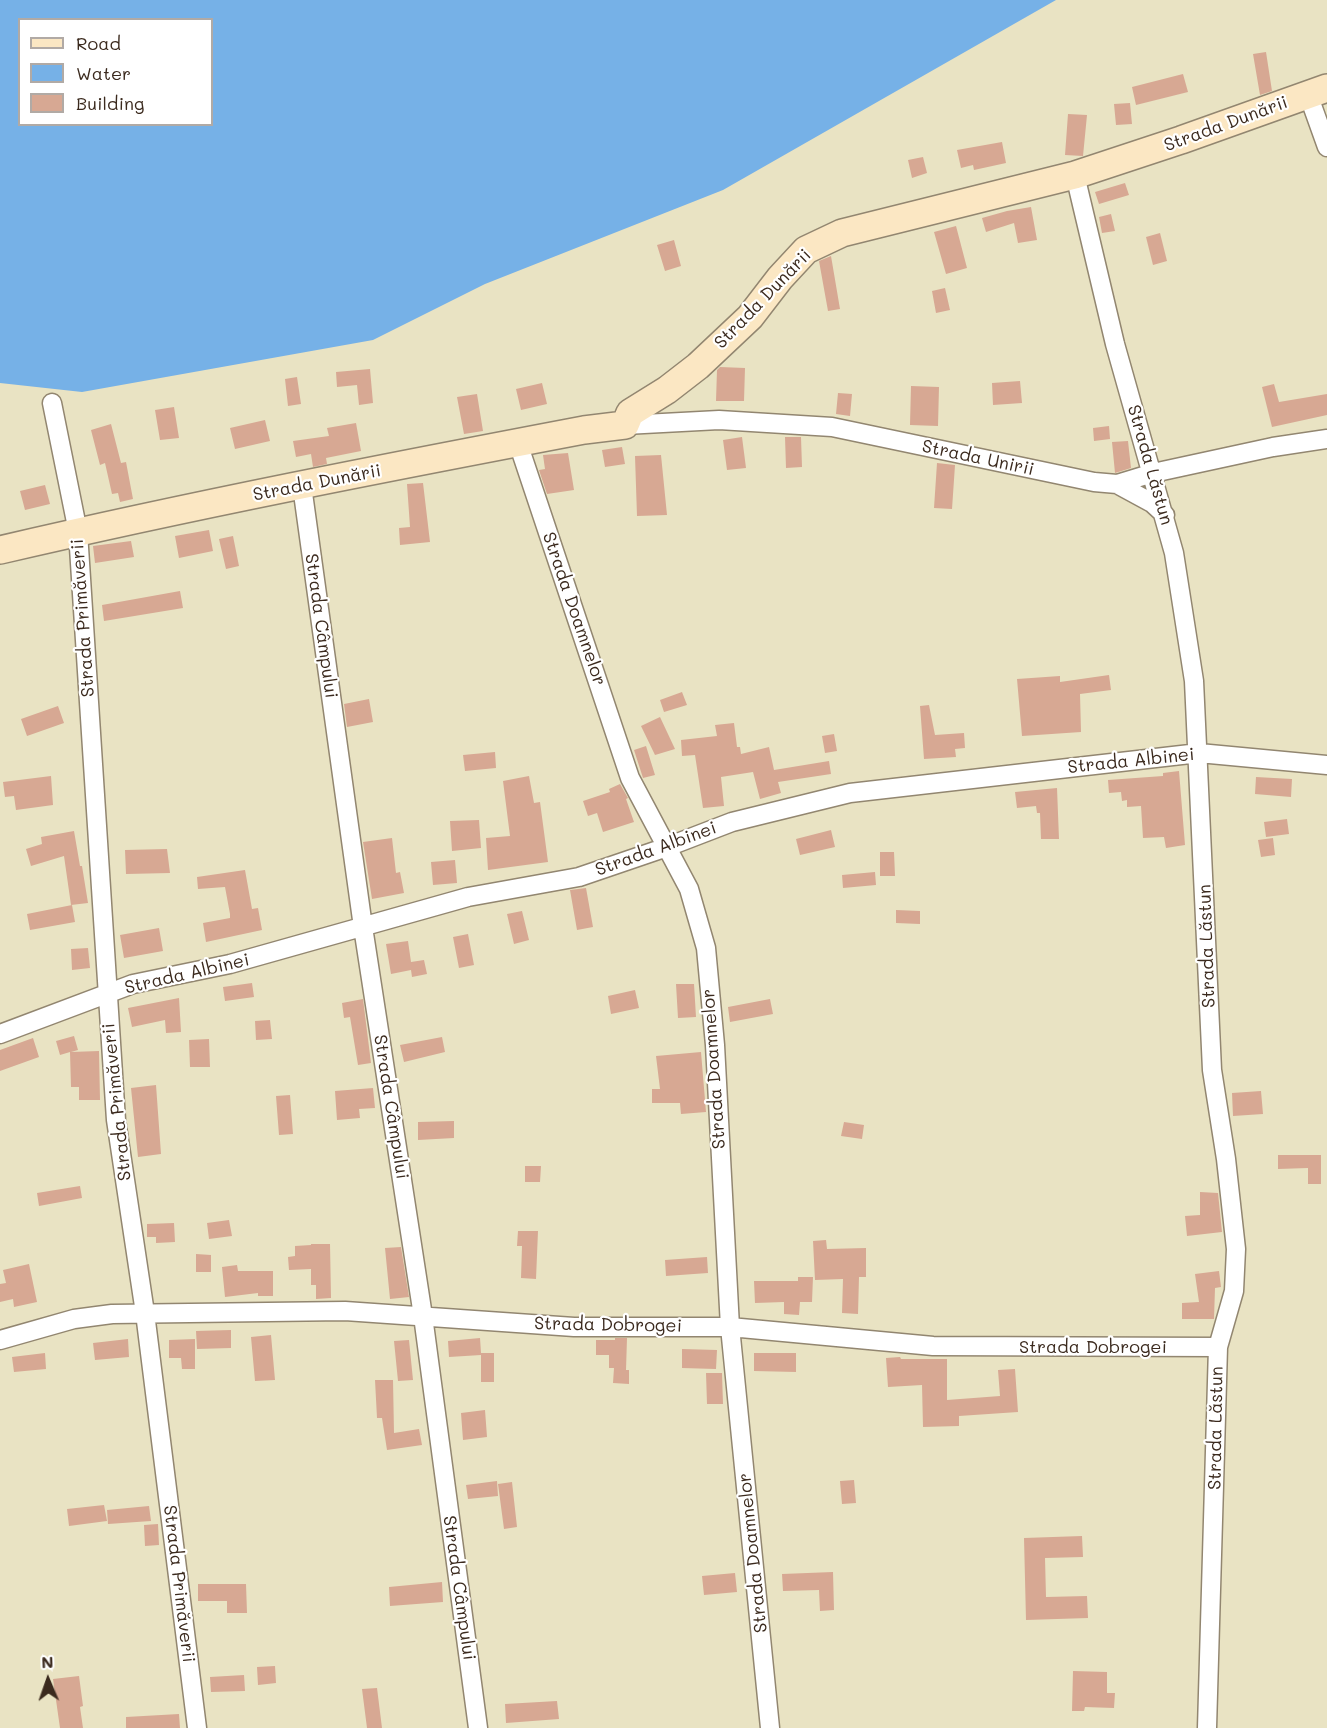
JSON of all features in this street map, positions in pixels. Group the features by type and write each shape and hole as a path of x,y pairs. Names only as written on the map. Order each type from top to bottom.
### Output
{"main road":[{"name":"Strada Dunării","path":"0,550 302,486 518,443 625,425 630,413 667,390 698,366 750,316 806,250 842,233 1075,175 1317,91"}],"street":[{"path":"1317,91 1327,147"},
{"name":"Strada Lăstun","path":"1075,175 1115,344 1174,553 1194,681 1212,1070 1226,1159 1236,1249 1234,1291 1218,1347 1207,1728"},
{"name":"Strada Primăverii","path":"52,403 78,532 116,1120 145,1313 197,1728"},
{"name":"Strada Unirii","path":"625,425 719,420 832,427 1094,482 1117,484 1153,473 1273,447 1327,439"},
{"name":"Strada Doamnelor","path":"518,443 630,778 689,889 706,948 715,1045 730,1327 770,1728"},
{"path":"1117,484 1152,503 1165,515"},
{"name":"Strada Câmpului","path":"302,486 363,927 423,1316 478,1728"},
{"name":"Strada Albinei","path":"0,1034 133,984 230,964 468,897 579,877 668,847 732,822 850,793 1199,753 1327,765"},
{"name":"Strada Dobrogei","path":"0,1340 74,1319 112,1314 345,1311 574,1327 730,1327 933,1346 1218,1347"}],"water":[{"path":"0,0 1056,0 723,190 485,284 373,340 82,392 0,383"}],"building":[{"path":"1266,52 1272,91 1260,95 1253,54"},
{"path":"1183,74 1188,92 1136,105 1132,87"},
{"path":"1130,103 1132,124 1116,125 1114,104"},
{"path":"1068,114 1087,115 1083,156 1065,155"},
{"path":"1002,142 1006,163 974,170 973,165 961,168 957,150"},
{"path":"923,157 927,173 912,178 908,160"},
{"path":"1125,183 1129,195 1099,204 1095,192"},
{"path":"1031,207 1037,240 1018,243 1014,223 986,232 982,218"},
{"path":"1111,214 1115,231 1102,233 1099,217"},
{"path":"956,226 967,268 946,274 934,232"},
{"path":"1160,233 1167,261 1153,265 1146,237"},
{"path":"674,240 681,266 665,271 657,245"},
{"path":"831,256 840,309 828,311 819,261"},
{"path":"945,288 950,310 936,313 932,291"},
{"path":"720,367 745,368 744,401 716,401 717,370"},
{"path":"370,369 373,403 359,405 357,385 337,387 336,372"},
{"path":"297,377 301,404 288,406 285,379"},
{"path":"1020,381 1022,403 993,405 992,383"},
{"path":"542,383 547,404 521,410 516,389"},
{"path":"1274,384 1279,402 1327,394 1327,415 1272,427 1262,387"},
{"path":"911,386 939,387 938,426 910,425"},
{"path":"838,393 852,394 850,416 836,414"},
{"path":"477,394 483,431 464,434 457,397"},
{"path":"174,407 179,438 160,440 155,410"},
{"path":"265,420 270,441 235,449 230,428"},
{"path":"356,423 361,451 326,458 327,464 313,467 311,454 296,457 293,441 329,436 327,428"},
{"path":"111,424 121,463 126,462 133,499 120,502 118,493 112,494 105,463 100,465 91,430"},
{"path":"1109,426 1110,439 1094,441 1093,428"},
{"path":"742,437 746,468 727,470 723,440"},
{"path":"785,437 801,437 802,467 786,468"},
{"path":"1128,441 1131,468 1115,473 1112,442"},
{"path":"622,447 625,464 605,467 602,450"},
{"path":"568,453 574,490 547,494 539,470 545,469 543,455"},
{"path":"661,455 667,515 637,516 635,456"},
{"path":"937,463 955,465 952,509 934,508"},
{"path":"423,483 430,542 400,545 399,528 410,527 407,484"},
{"path":"45,485 50,504 25,510 20,491"},
{"path":"209,530 213,551 179,558 175,536"},
{"path":"233,536 239,566 226,569 219,539"},
{"path":"131,541 134,557 95,563 93,546"},
{"path":"180,591 183,608 104,621 102,605"},
{"path":"1109,675 1111,690 1080,694 1081,732 1022,736 1017,679 1060,676 1060,682"},
{"path":"682,692 687,705 664,712 660,700"},
{"path":"369,699 373,722 347,727 344,704"},
{"path":"929,705 935,735 964,733 965,748 955,749 956,757 924,759 920,706"},
{"path":"58,706 64,723 27,736 21,719"},
{"path":"660,717 675,749 655,755 641,726"},
{"path":"734,723 737,747 740,747 741,754 769,747 774,770 829,761 831,774 778,782 781,793 760,799 753,772 721,777 724,806 703,808 695,755 682,756 681,740 717,736 715,725"},
{"path":"834,734 837,751 825,753 822,736"},
{"path":"646,746 655,775 643,778 634,750"},
{"path":"495,752 496,768 465,771 463,755"},
{"path":"1179,771 1185,845 1166,848 1164,837 1143,838 1141,806 1127,807 1127,800 1122,801 1121,792 1109,793 1108,780 1163,776 1163,773"},
{"path":"51,776 53,805 16,810 14,796 5,797 3,782"},
{"path":"529,776 534,803 540,802 548,862 488,870 486,838 510,836 503,781"},
{"path":"1256,777 1292,779 1291,797 1255,794"},
{"path":"620,784 628,798 626,799 634,822 603,832 597,813 588,816 583,801 610,792 609,789"},
{"path":"1057,788 1059,839 1041,839 1040,813 1037,813 1036,806 1017,808 1015,792"},
{"path":"1287,819 1289,834 1266,837 1264,822"},
{"path":"479,820 481,848 452,851 450,821"},
{"path":"831,830 835,847 800,855 796,839"},
{"path":"74,831 88,903 71,905 64,856 31,866 26,849 42,844 41,837"},
{"path":"392,838 396,873 400,872 404,893 372,899 363,842"},
{"path":"1273,838 1275,855 1261,857 1258,840"},
{"path":"167,849 170,873 126,874 125,850"},
{"path":"880,852 894,852 895,876 880,876"},
{"path":"455,860 457,883 433,885 431,862"},
{"path":"245,870 252,909 258,908 262,930 206,942 203,923 230,918 230,914 225,887 198,889 197,877"},
{"path":"875,872 876,885 843,888 842,875"},
{"path":"586,888 593,927 577,930 570,890"},
{"path":"72,905 75,922 30,930 27,914"},
{"path":"896,910 920,911 920,924 896,923"},
{"path":"522,911 529,940 514,944 507,914"},
{"path":"159,928 163,951 124,958 120,935"},
{"path":"468,934 474,965 459,968 453,937"},
{"path":"408,941 411,962 424,960 427,974 412,977 411,970 391,974 386,944"},
{"path":"88,948 90,968 72,970 71,949"},
{"path":"252,983 254,997 225,1001 223,987"},
{"path":"676,984 694,984 696,1017 678,1018"},
{"path":"635,990 639,1008 611,1014 608,996"},
{"path":"179,998 181,1032 166,1033 165,1020 132,1027 128,1008"},
{"path":"363,999 371,1063 358,1065 350,1017 344,1018 342,1003"},
{"path":"770,999 773,1014 730,1022 728,1007"},
{"path":"270,1020 272,1039 256,1040 255,1021"},
{"path":"74,1036 78,1050 71,1052 99,1051 100,1100 79,1100 79,1087 71,1087 70,1052 60,1055 56,1041"},
{"path":"442,1037 445,1052 404,1062 400,1045"},
{"path":"33,1038 39,1057 0,1071 0,1050"},
{"path":"209,1039 210,1067 190,1067 189,1040"},
{"path":"701,1052 706,1112 681,1114 680,1103 652,1103 652,1089 660,1089 656,1056"},
{"path":"156,1085 161,1154 138,1157 131,1088"},
{"path":"373,1088 375,1108 359,1109 360,1118 337,1120 335,1091"},
{"path":"1261,1091 1263,1114 1233,1116 1232,1093"},
{"path":"290,1095 293,1134 279,1135 276,1096"},
{"path":"454,1121 454,1138 418,1140 418,1122"},
{"path":"844,1122 864,1125 862,1139 841,1136"},
{"path":"1278,1155 1321,1155 1321,1184 1308,1184 1308,1168 1278,1169"},
{"path":"525,1166 541,1166 540,1182 525,1182"},
{"path":"80,1186 82,1198 39,1206 37,1193"},
{"path":"1200,1192 1218,1193 1222,1232 1187,1236 1185,1216 1200,1215"},
{"path":"229,1220 232,1236 209,1239 207,1223"},
{"path":"174,1223 175,1242 156,1243 156,1237 147,1237 147,1224"},
{"path":"518,1231 538,1231 536,1279 521,1278 522,1246 517,1246"},
{"path":"826,1240 827,1249 866,1248 866,1277 859,1277 858,1314 842,1313 843,1279 815,1280 813,1241"},
{"path":"330,1244 331,1298 316,1299 316,1285 311,1285 311,1269 289,1270 288,1257 295,1256 295,1246"},
{"path":"401,1247 409,1297 390,1299 385,1248"},
{"path":"196,1254 211,1255 211,1272 196,1272"},
{"path":"707,1257 708,1273 666,1276 665,1260"},
{"path":"29,1264 37,1302 14,1307 13,1299 0,1302 0,1284 6,1283 3,1270"},
{"path":"237,1265 238,1271 273,1271 273,1296 258,1296 258,1293 225,1297 222,1267"},
{"path":"1219,1271 1221,1287 1215,1288 1214,1319 1182,1319 1182,1303 1199,1302 1195,1274"},
{"path":"798,1277 813,1277 812,1302 800,1302 799,1315 784,1314 784,1302 755,1303 754,1281 798,1281"},
{"path":"231,1330 231,1348 197,1349 196,1331"},
{"path":"271,1335 275,1380 255,1381 251,1337"},
{"path":"480,1338 481,1353 494,1353 494,1382 481,1382 481,1355 449,1357 448,1341"},
{"path":"615,1338 627,1338 626,1370 629,1370 629,1384 613,1383 614,1368 609,1368 609,1355 596,1355 596,1340 615,1340"},
{"path":"128,1339 129,1357 95,1360 93,1343"},
{"path":"195,1339 195,1369 182,1369 181,1358 169,1358 169,1340"},
{"path":"409,1340 413,1380 398,1381 394,1341"},
{"path":"682,1349 717,1350 716,1369 682,1368"},
{"path":"45,1353 46,1369 14,1372 12,1357"},
{"path":"754,1353 796,1353 796,1372 754,1371"},
{"path":"900,1357 901,1359 947,1359 947,1400 1000,1396 998,1370 1015,1369 1018,1412 959,1416 959,1426 923,1427 922,1385 888,1387 886,1358"},
{"path":"706,1373 722,1373 723,1404 707,1404"},
{"path":"375,1380 393,1380 394,1433 419,1429 422,1445 387,1450 382,1418 377,1418"},
{"path":"485,1410 487,1437 463,1440 461,1413"},
{"path":"854,1480 856,1503 842,1504 840,1481"},
{"path":"497,1481 498,1496 468,1499 466,1485"},
{"path":"512,1482 517,1527 504,1529 498,1484"},
{"path":"104,1505 107,1521 69,1526 67,1509"},
{"path":"149,1506 151,1521 108,1524 107,1510"},
{"path":"158,1524 159,1545 145,1546 144,1525"},
{"path":"1082,1536 1083,1557 1045,1558 1046,1597 1087,1596 1088,1618 1026,1620 1024,1538"},
{"path":"833,1572 834,1610 820,1611 819,1590 783,1591 782,1574"},
{"path":"735,1573 737,1592 704,1595 702,1576"},
{"path":"442,1582 443,1602 390,1606 389,1587"},
{"path":"198,1584 246,1584 247,1613 227,1613 227,1601 198,1601"},
{"path":"275,1666 276,1683 258,1685 257,1667"},
{"path":"1073,1671 1107,1672 1107,1693 1115,1693 1114,1708 1085,1707 1084,1711 1072,1711"},
{"path":"244,1675 245,1691 211,1692 210,1677"},
{"path":"79,1676 83,1728 60,1728 53,1679"},
{"path":"377,1688 382,1728 367,1728 362,1689"},
{"path":"557,1701 559,1719 506,1723 505,1704"},
{"path":"179,1714 180,1728 126,1728 126,1717"}]}
